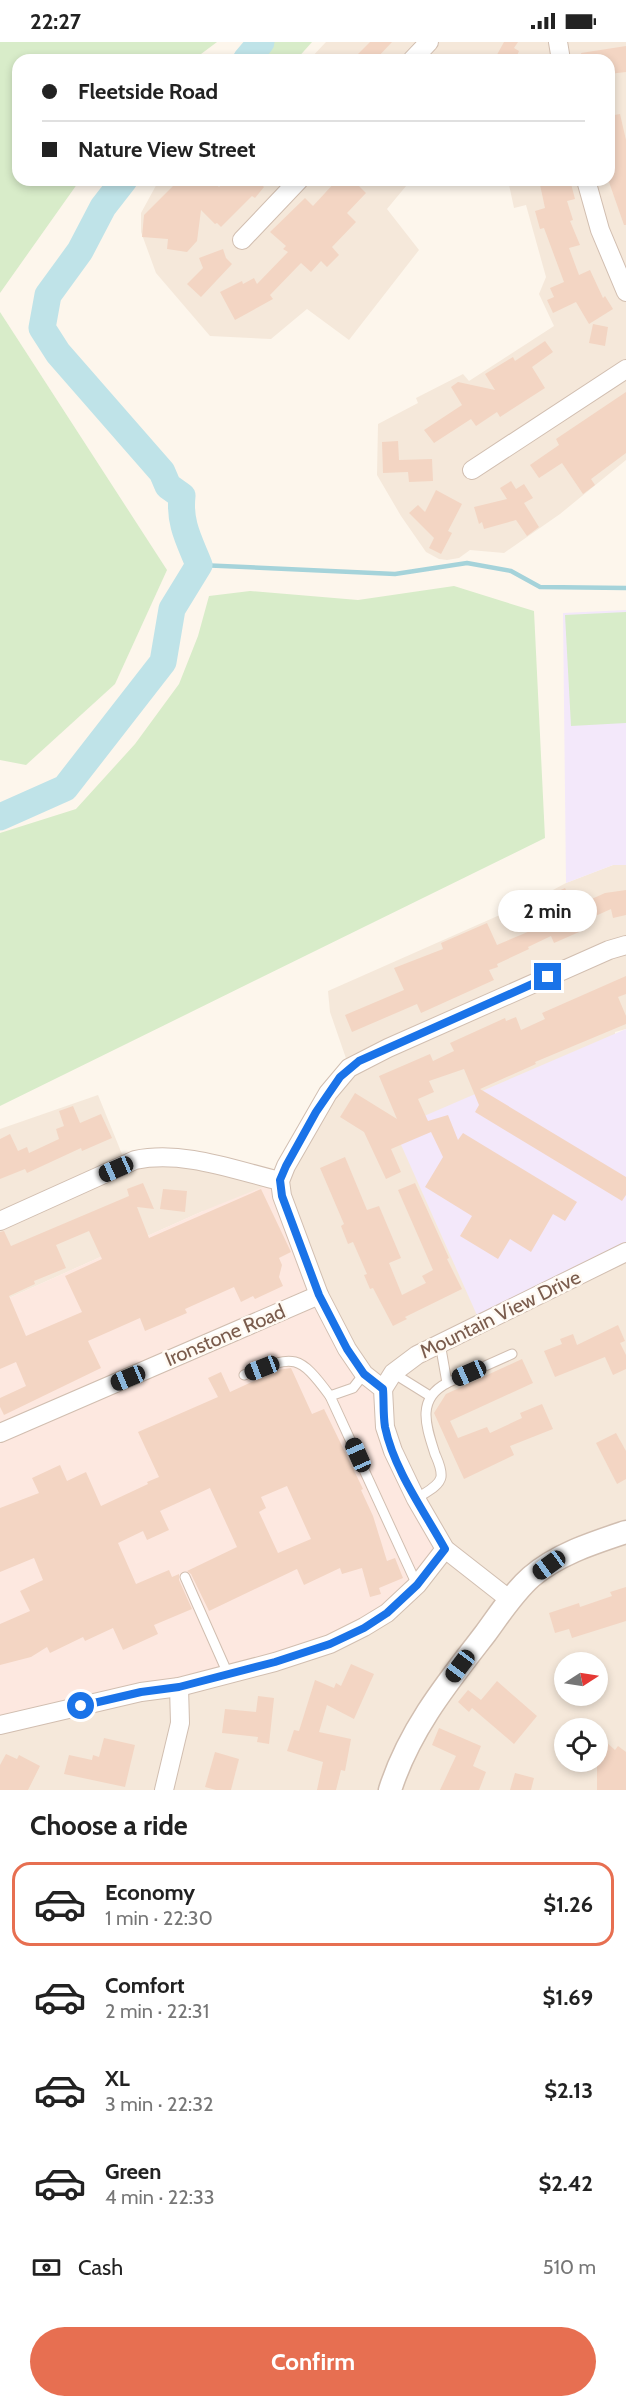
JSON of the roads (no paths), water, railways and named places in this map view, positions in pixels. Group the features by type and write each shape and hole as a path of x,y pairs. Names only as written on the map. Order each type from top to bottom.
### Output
{"street":[{"path":"418,54 429,42"},
{"path":"242,240 293,186"},
{"path":"588,186 600,230 626,292"},
{"path":"472,470 626,369"},
{"path":"510,1600 445,1549 416,1498 397,1459 385,1427 383,1389 364,1374 347,1349 319,1295 282,1196 280,1180 328,1093 349,1068 359,1061 588,959 626,945"},
{"path":"0,1221 135,1160 152,1157 170,1156 280,1180"},
{"name":"Mountain View Drive","path":"383,1389 393,1373 417,1354 626,1252"},
{"name":"Ironstone Road","path":"0,1433 319,1295"},
{"path":"390,1790 406,1749 437,1696 510,1600 531,1578 549,1565 578,1549 626,1532"},
{"path":"0,1725 141,1692 179,1687 330,1644 356,1632 387,1613 417,1585 445,1549"},
{"path":"164,1790 180,1723 179,1687"}],"lane":[{"path":"440,1343 447,1383"},
{"path":"416,1498 437,1484 441,1478 440,1467 427,1426 426,1408 430,1396 437,1388 512,1354"},
{"path":"244,1375 280,1361 297,1362 312,1372 330,1396 417,1585"},
{"path":"393,1373 430,1396"},
{"path":"330,1396 353,1388 364,1374"},
{"path":"185,1577 228,1674"}],"waterway":[{"path":"251,54 261,42"},
{"path":"0,817 65,788 163,662 172,609 199,565 183,523 182,496 168,486 162,472 58,353 42,328 48,295 80,251 103,207 119,186"},
{"path":"199,565 395,574 467,563 511,571 540,587 626,588"}]}
